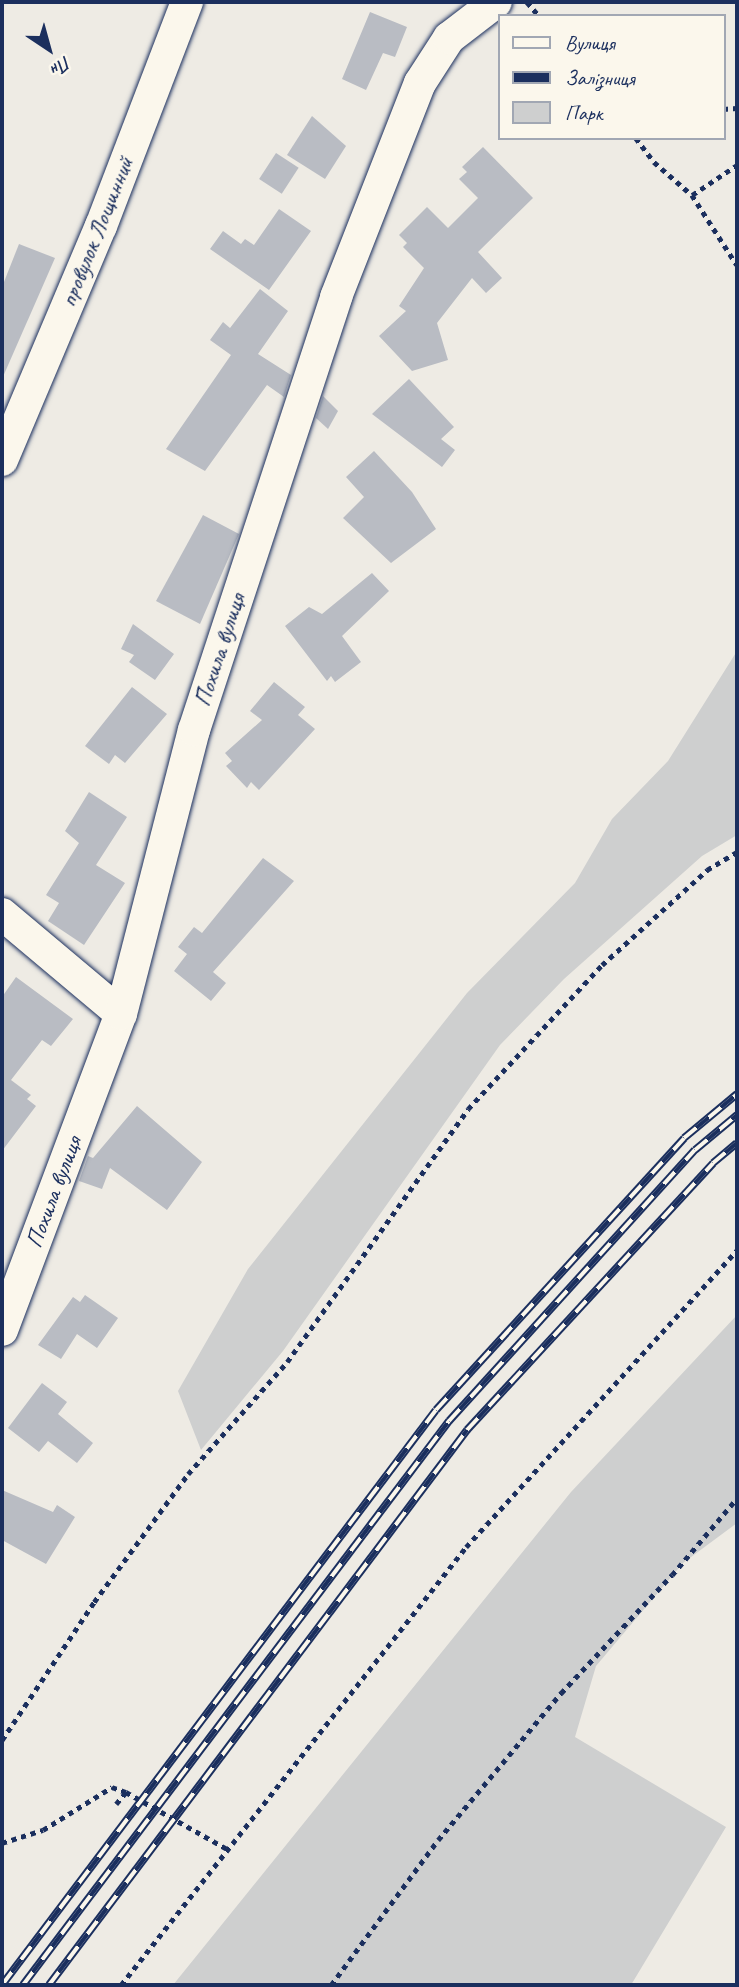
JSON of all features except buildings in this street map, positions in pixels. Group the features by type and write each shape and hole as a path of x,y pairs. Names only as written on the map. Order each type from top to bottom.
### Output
{"street":[{"name":"провулок Лощинний","path":"2,460 101,226 187,2"},
{"name":"Похила вулиця","path":"2,1329 121,1014 194,730 337,296 420,83 449,38 496,2"},
{"path":"2,914 121,1014"}],"path":[{"path":"638,140 654,162 692,195 737,265"},
{"path":"692,195 737,165"},
{"path":"2,1740 172,1496 286,1362 468,1110 602,965 707,870 737,852"},
{"path":"121,1985 466,1548 737,1251"},
{"path":"331,1985 438,1840 561,1693 672,1576 737,1498"},
{"path":"2,1843 43,1830 112,1787 227,1849"},
{"path":"116,1804 125,1793"}],"green space":[{"path":"737,651 737,835 702,856 564,979 500,1045 283,1351 201,1450 178,1391 248,1269 467,993 575,883 612,819 668,761"},
{"path":"737,1315 737,1523 683,1563 596,1666 575,1737 726,1827 631,1985 173,1985 571,1492"}],"railway":[{"path":"2,1985 436,1410 684,1138 737,1094"},
{"path":"23,1985 449,1421 695,1150 737,1115"},
{"path":"49,1985 467,1430 713,1163 737,1143"}]}
